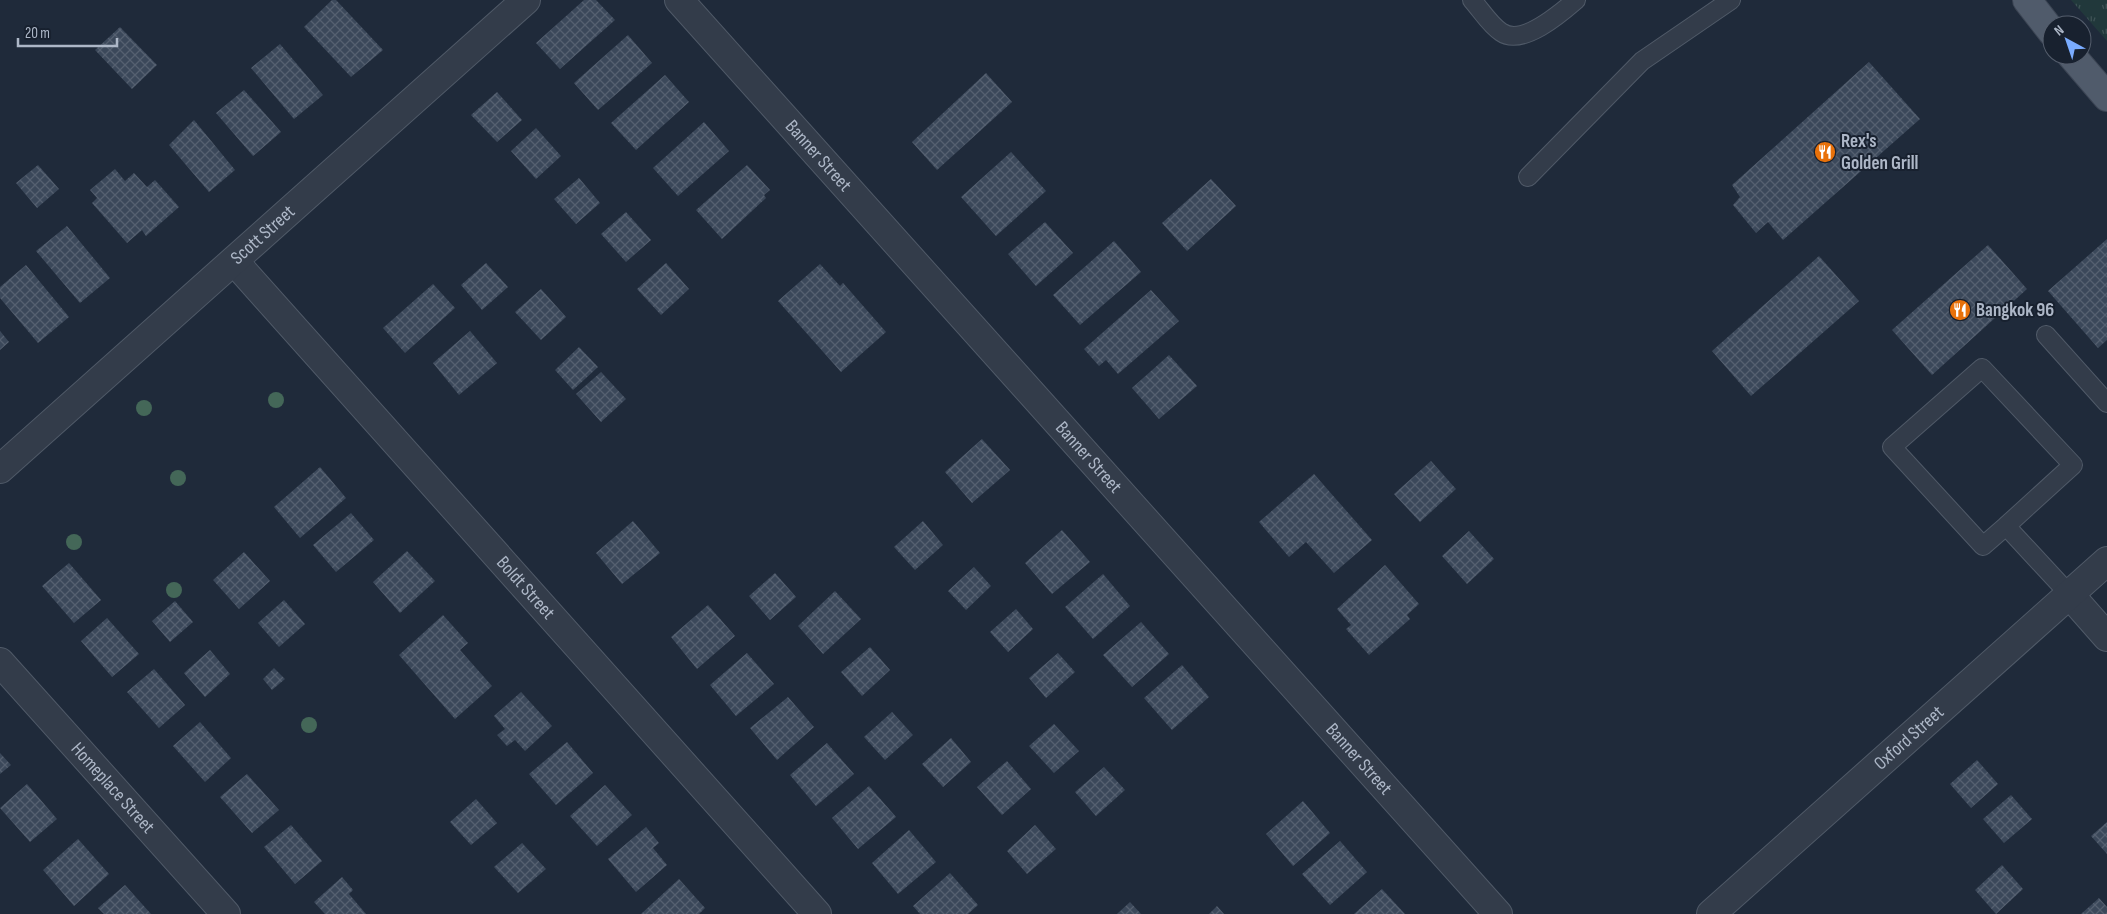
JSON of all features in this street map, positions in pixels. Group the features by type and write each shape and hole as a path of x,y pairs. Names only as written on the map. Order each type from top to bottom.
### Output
{"main road":[{"path":"2027,0 2042,19"},
{"path":"2080,65 2107,97"}],"street":[{"name":"Scott Street","path":"0,469 526,0"},
{"name":"Banner Street","path":"679,0 1498,914"},
{"name":"Boldt Street","path":"234,261 817,914"},
{"name":"Oxford Street","path":"1711,914 2107,561"},
{"path":"2070,595 2107,637"},
{"name":"Homeplace Street","path":"0,662 226,914"}],"lane":[{"path":"1472,0 1502,33 1518,36 1553,20 1576,0"},
{"path":"1528,177 1642,61 1731,0"},
{"path":"2046,335 2107,403"},
{"path":"1982,368 2073,465 2006,526 1983,546 1892,447 1982,368"},
{"path":"2006,526 2070,595"}],"green space":[{"path":"2071,0 2107,0 2107,41 2092,24 2092,15 2084,15"}],"building":[{"path":"332,0 336,0 383,50 351,77 304,27"},
{"path":"584,0 596,0 615,20 560,69 536,43"},
{"path":"120,27 157,65 132,89 95,50"},
{"path":"628,35 652,63 598,110 574,83"},
{"path":"280,44 323,95 294,119 251,68"},
{"name":"Rex's Golden Grill","path":"1869,62 1920,119 1783,240 1768,222 1756,233 1733,205 1740,197 1732,185"},
{"path":"986,73 1012,102 937,170 912,142"},
{"path":"665,75 689,102 636,150 611,123"},
{"path":"244,90 281,132 253,156 216,113"},
{"path":"497,92 522,120 497,142 471,115"},
{"path":"194,120 235,170 209,192 169,145"},
{"path":"704,122 729,151 678,196 653,168"},
{"path":"536,128 561,156 536,179 511,151"},
{"path":"1011,152 1046,191 996,236 961,197"},
{"path":"38,165 59,189 37,208 16,183"},
{"path":"747,165 770,190 764,195 766,198 722,239 696,210"},
{"path":"115,169 125,181 134,173 147,187 155,180 179,207 146,236 142,230 127,243 92,203 97,198 90,190"},
{"path":"579,178 600,203 576,224 554,199"},
{"path":"1211,179 1236,206 1187,251 1162,223"},
{"path":"626,212 651,240 626,262 601,234"},
{"path":"1045,222 1073,253 1036,286 1008,254"},
{"path":"67,226 110,278 80,303 36,251"},
{"path":"2107,239 2107,340 2098,348 2048,291"},
{"path":"1114,241 1141,272 1080,325 1053,295"},
{"name":"Bangkok 96","path":"1988,245 2027,289 1932,375 1892,330"},
{"path":"1819,256 1859,301 1751,396 1712,351"},
{"path":"486,263 508,287 482,310 461,285"},
{"path":"666,263 689,289 661,315 637,289"},
{"path":"820,264 840,286 843,283 886,332 841,372 778,301"},
{"path":"26,265 69,317 38,343 0,298 0,287"},
{"path":"433,284 455,308 405,353 383,328"},
{"path":"541,289 566,317 541,340 515,312"},
{"path":"1151,290 1179,321 1118,374 1106,360 1099,366 1084,349"},
{"path":"0,331 9,342 0,350"},
{"path":"470,331 497,363 459,395 433,363"},
{"path":"579,347 598,367 573,390 555,370"},
{"path":"1169,355 1197,386 1159,419 1132,388"},
{"path":"601,372 626,399 601,422 576,394"},
{"path":"982,439 1010,470 972,503 945,472"},
{"path":"1431,461 1456,489 1420,522 1394,494"},
{"path":"320,467 346,498 300,538 274,507"},
{"path":"1314,474 1372,540 1334,573 1306,542 1289,557 1259,522"},
{"path":"351,513 374,540 336,572 313,545"},
{"path":"633,521 660,553 622,584 596,553"},
{"path":"923,521 943,545 915,570 894,547"},
{"path":"1062,530 1090,562 1052,594 1025,563"},
{"path":"1469,531 1494,559 1467,584 1442,556"},
{"path":"407,551 435,581 400,613 373,582"},
{"path":"244,552 270,581 239,609 213,580"},
{"path":"69,563 101,600 74,623 42,586"},
{"path":"1385,565 1419,604 1407,615 1410,619 1369,655 1346,629 1351,625 1337,609"},
{"path":"974,567 991,586 966,610 948,591"},
{"path":"775,573 796,597 770,620 749,596"},
{"path":"1103,574 1130,606 1093,639 1065,607"},
{"path":"835,591 861,619 823,654 798,626"},
{"path":"284,600 305,624 279,647 258,623"},
{"path":"175,601 193,622 170,642 152,621"},
{"path":"708,605 735,636 697,669 671,637"},
{"path":"1016,609 1033,629 1008,652 990,632"},
{"path":"443,615 468,643 460,650 492,686 455,719 399,655"},
{"path":"107,618 139,654 112,677 81,641"},
{"path":"1141,622 1169,654 1132,687 1103,655"},
{"path":"870,647 890,670 862,696 841,672"},
{"path":"210,650 230,674 205,697 184,673"},
{"path":"747,653 774,684 736,716 710,685"},
{"path":"1058,653 1075,672 1046,698 1029,678"},
{"path":"1182,665 1209,697 1172,730 1144,698"},
{"path":"274,668 285,679 272,690 263,679"},
{"path":"154,669 185,705 159,728 127,692"},
{"path":"521,692 552,726 525,751 515,740 507,746 497,735 505,729 494,716"},
{"path":"788,697 814,727 777,760 750,728"},
{"path":"892,712 913,735 885,760 864,737"},
{"path":"200,722 231,758 205,782 173,746"},
{"path":"1054,724 1079,751 1054,773 1029,746"},
{"path":"951,738 971,762 943,787 922,764"},
{"path":"567,742 593,773 556,805 529,774"},
{"path":"827,743 854,774 816,806 790,775"},
{"path":"0,753 11,765 0,774"},
{"path":"1977,760 1998,784 1971,808 1950,784"},
{"path":"1007,761 1031,789 1002,815 977,787"},
{"path":"1104,767 1125,790 1096,816 1075,792"},
{"path":"247,774 279,810 252,833 220,797"},
{"path":"27,784 57,819 30,842 0,808"},
{"path":"605,785 632,815 597,846 570,816"},
{"path":"869,786 896,817 858,849 832,818"},
{"path":"2011,795 2032,819 2004,843 1983,819"},
{"path":"476,799 497,823 471,845 450,822"},
{"path":"1303,801 1330,833 1293,866 1266,834"},
{"path":"2107,822 2107,854 2091,836"},
{"path":"291,825 322,861 295,884 264,847"},
{"path":"1035,825 1056,849 1027,874 1007,851"},
{"path":"646,827 659,843 653,848 667,865 636,892 608,859"},
{"path":"909,830 936,862 898,894 872,863"},
{"path":"78,839 109,874 74,906 43,870"},
{"path":"1340,841 1367,872 1330,905 1302,874"},
{"path":"522,843 546,869 518,893 494,867"},
{"path":"2002,865 2023,889 1996,914 1975,890"},
{"path":"950,873 978,905 968,914 920,914 913,906"},
{"path":"342,877 353,890 349,894 366,914 325,914 314,902"},
{"path":"679,879 705,908 699,914 641,914"},
{"path":"125,885 151,914 104,914 98,908"},
{"path":"1382,889 1405,914 1354,914"},
{"path":"2099,898 2107,907 2107,914 2081,914"},
{"path":"1130,902 1141,914 1117,914"},
{"path":"1217,906 1224,914 1209,914"}],"place":[{"name":"Rex's Golden Grill","path":"1825,152"},
{"name":"Bangkok 96","path":"1960,310"}]}
